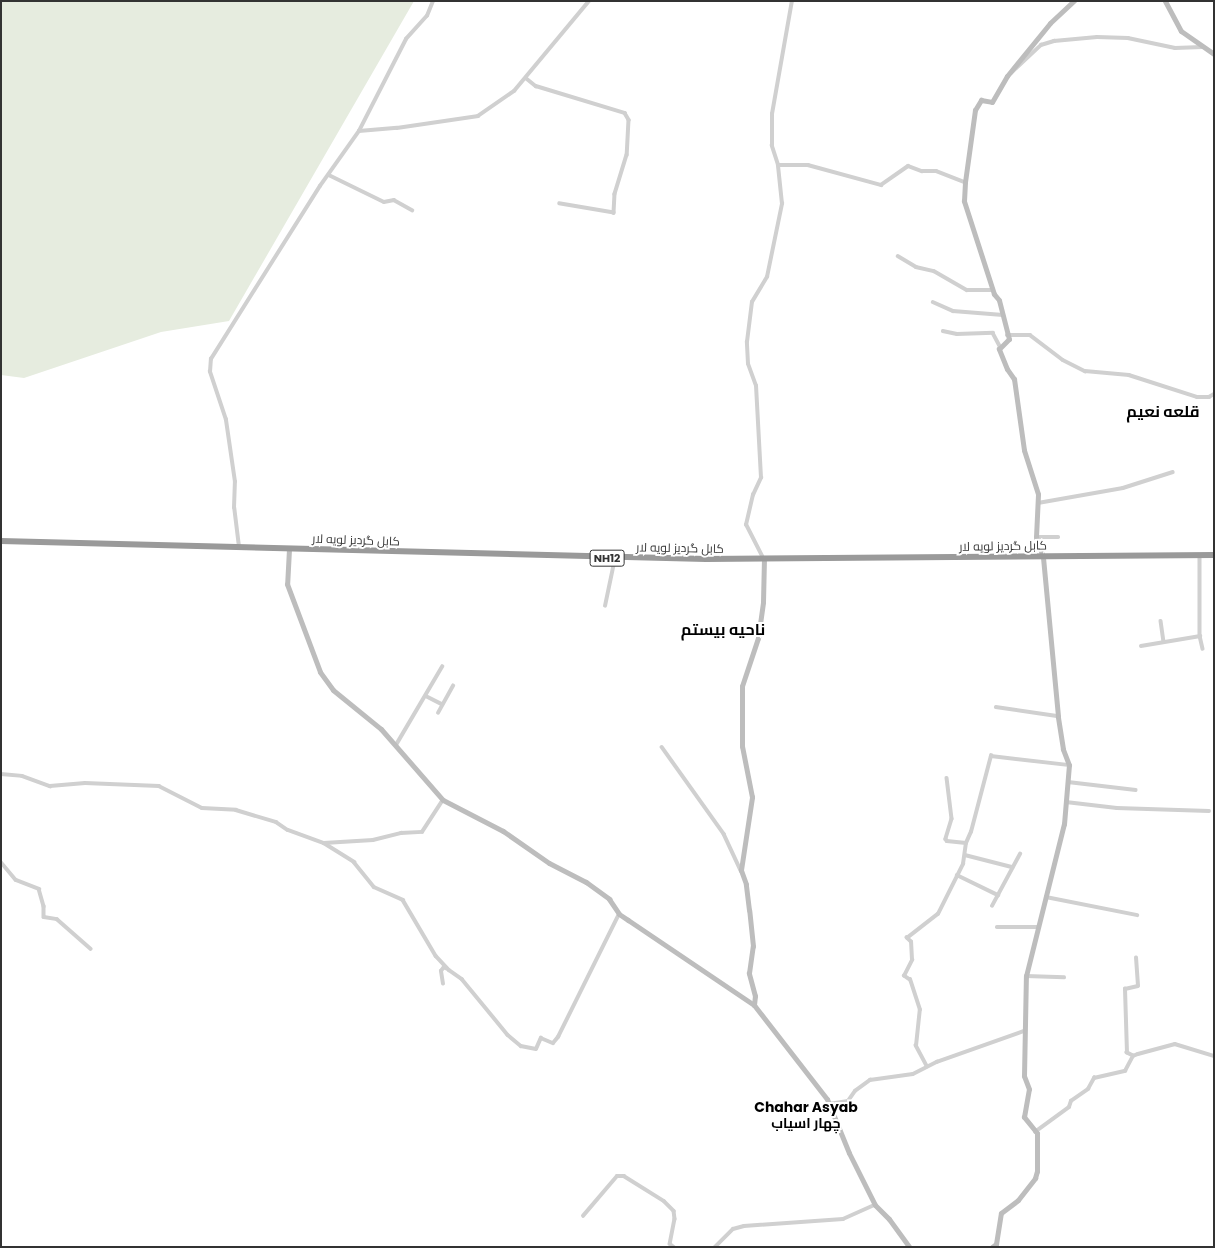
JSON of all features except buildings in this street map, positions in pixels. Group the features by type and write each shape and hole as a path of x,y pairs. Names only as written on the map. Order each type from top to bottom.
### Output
{"highway":[{"name":"کابل گردیز لویه لار","path":"1,541 615,558 764,559 1214,555"}],"street":[{"path":"239,547 234,508 235,482 229,453 226,420 210,372 211,359 329,175 359,131 406,38 427,16 433,1"},
{"path":"359,131 397,128 478,116 514,91 589,1"},
{"path":"741,870 752,797 742,746 742,686 758,638 763,602 764,559 746,524 752,495 761,478 756,386 748,364 748,342 752,302 767,277 782,204 778,165 772,146 772,114 792,1"},
{"path":"1000,346 1009,339 1003,315 993,290 964,201 965,182 975,110 981,100 992,102 1007,76 1050,24 1074,1"},
{"path":"1165,1 1181,31 1214,54"},
{"path":"1007,76 1032,56 1041,46 1054,41 1097,37 1128,38 1174,48 1202,47"},
{"path":"526,78 536,86 624,113 629,120 627,155 615,194 614,213 560,204"},
{"path":"778,165 808,165 881,185 908,166 922,171 936,171 965,182"},
{"path":"329,175 384,202 389,203 394,200 412,210"},
{"path":"898,256 916,267 934,271 967,290 993,290"},
{"path":"933,302 953,311 1003,315"},
{"path":"943,331 957,334 993,333 1000,346 1007,369 1014,379 1024,450 1032,469 1038,503 1035,524 1036,537 1043,557 1058,716 1063,749 1069,765 1064,824 1026,976 1027,1020 1024,1031 1024,1076 1029,1089 1024,1118 1035,1132 1038,1157 1035,1178 1018,1200 1001,1212 996,1244 992,1247"},
{"path":"1007,335 1030,335 1063,360 1085,371 1129,374 1196,397 1209,397 1214,394"},
{"path":"1038,503 1123,488 1173,472"},
{"path":"1036,537 1058,537"},
{"path":"289,548 287,584 320,672 333,690 396,745 443,800 503,831 549,863 586,882 609,898 620,914 754,1005 829,1104 875,1205 889,1219 909,1247"},
{"path":"1200,556 1200,636 1203,649"},
{"path":"605,606 615,558"},
{"path":"1161,621 1164,642"},
{"path":"1141,646 1200,636"},
{"path":"396,745 442,667"},
{"path":"438,713 454,686"},
{"path":"426,696 442,704"},
{"path":"996,707 1058,716"},
{"path":"662,747 724,834 746,884 753,946 749,972 755,996 754,1005"},
{"path":"927,1067 916,1046 920,1010 910,980 904,976 912,960 911,942 907,938 938,914 957,875 965,855 966,842 971,832 991,756 1069,765"},
{"path":"1,774 22,776 50,786 85,783 159,786 202,808 236,810 276,822 288,830 324,843 354,862 374,887 403,900 415,918 432,950 449,970"},
{"path":"947,778 952,819 946,841 966,842"},
{"path":"1068,782 1136,790"},
{"path":"324,843 373,840 401,833 422,832 443,800"},
{"path":"1066,802 1117,808 1209,811"},
{"path":"992,906 1020,854"},
{"path":"965,855 1012,868"},
{"path":"1,862 16,880 39,890 44,906 44,917 57,919 91,949"},
{"path":"957,875 998,895"},
{"path":"1046,897 1137,915"},
{"path":"444,984 441,971 444,967 462,979 508,1035 521,1046 536,1049 541,1038 553,1043 558,1037 620,914"},
{"path":"998,926 1039,927"},
{"path":"1136,958 1138,986 1125,989 1127,1053 1133,1056 1175,1044 1214,1056"},
{"path":"1026,976 1064,977"},
{"path":"829,1104 848,1101 856,1091 870,1080 913,1074 927,1067 1024,1031"},
{"path":"1035,1132 1069,1107 1072,1101 1088,1089 1094,1078 1125,1071 1133,1056"},
{"path":"584,1216 617,1176 624,1176 664,1201 674,1211 675,1219 670,1244 674,1247"},
{"path":"715,1247 733,1229 744,1226 842,1219 875,1205"}],"shaded area":[{"path":"1,1 414,1 229,321 161,332 24,378 1,375"}],"district":[{"name":"قلعه نعيم","path":"1163,412"},
{"name":"ناحیه بیستم","path":"723,630"},
{"name":"Chahar Asyab چهار اسیاب","path":"806,1116"}]}
